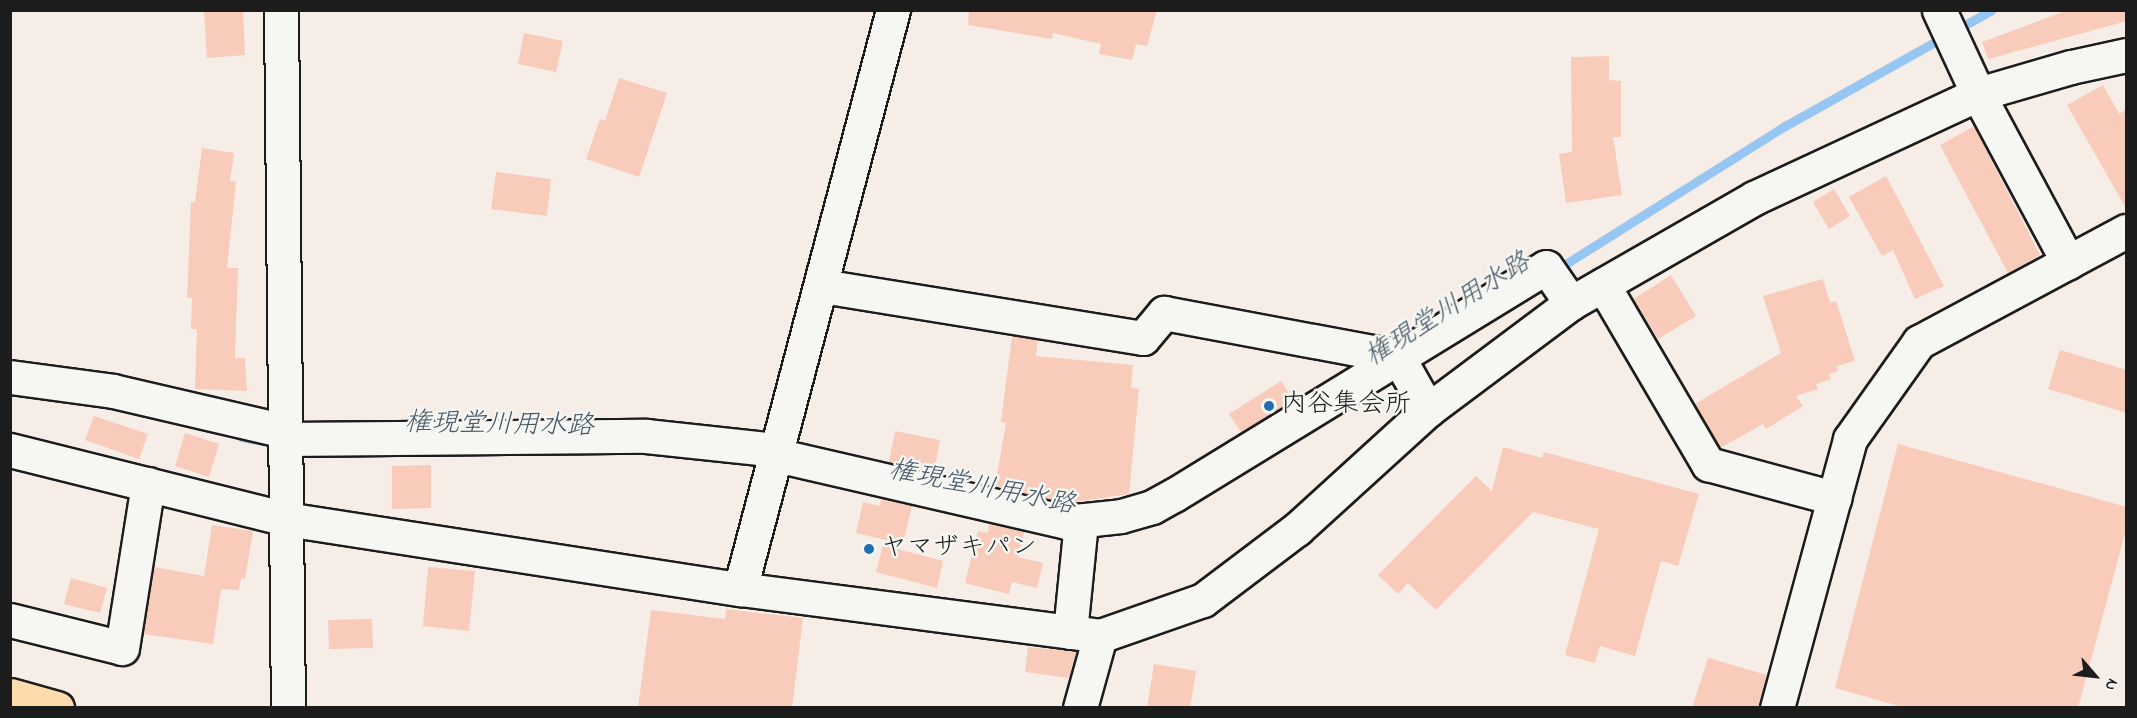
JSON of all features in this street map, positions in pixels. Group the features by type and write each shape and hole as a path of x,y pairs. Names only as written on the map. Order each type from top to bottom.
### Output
{"main road":[{"path":"10,695 57,708"}],"street":[{"path":"281,10 288,708"},
{"path":"740,589 822,286 893,10"},
{"path":"1939,10 1978,94 2068,262"},
{"path":"10,450 286,519 740,589 1085,634 1203,600 1297,529 1428,410 1571,303 1754,198 1978,94 2071,67 2127,55"},
{"path":"1777,708 1850,439 1919,342 2127,231"},
{"path":"10,377 113,391 285,444 646,436 777,452 1066,522 1152,507 1546,267 1571,303"},
{"path":"1603,285 1708,464 1834,498"},
{"path":"822,286 1143,338 1164,314 1398,357"},
{"path":"1398,357 1428,410"},
{"path":"10,620 122,648 148,484"},
{"path":"1080,708 1085,634 1081,521"}],"building":[{"path":"204,10 243,10 245,55 207,58"},
{"path":"969,10 1157,10 1147,46 1136,44 1132,60 1099,54 1101,44 1053,33 1052,39 968,25"},
{"path":"2068,10 2127,10 2127,21 1988,59 1982,42"},
{"path":"524,33 563,41 556,72 518,64"},
{"path":"1609,56 1609,80 1621,81 1621,137 1613,137 1622,195 1566,203 1559,154 1572,152 1571,57"},
{"path":"619,78 667,93 639,177 586,159 600,119 605,121"},
{"path":"2103,85 2119,114 2127,109 2127,210 2067,105"},
{"path":"1974,126 2040,255 2008,273 1940,145"},
{"path":"202,148 234,153 230,181 236,182 227,268 238,268 235,358 245,358 247,391 195,389 197,329 191,329 192,298 187,298 191,202 195,202"},
{"path":"496,172 551,179 547,216 491,209"},
{"path":"1886,176 1944,286 1915,299 1893,250 1882,256 1849,197"},
{"path":"1834,189 1850,216 1829,229 1813,202"},
{"path":"1671,275 1696,316 1658,339 1634,299"},
{"path":"1823,279 1830,303 1836,301 1855,361 1836,366 1838,371 1829,374 1831,379 1816,384 1818,389 1796,396 1803,406 1766,429 1763,424 1720,448 1695,404 1781,353 1763,296"},
{"path":"1012,336 1038,340 1036,356 1133,365 1131,388 1139,389 1129,494 1067,503 995,486 1006,423 1001,422"},
{"path":"2060,350 2127,370 2127,413 2048,389"},
{"path":"1281,381 1293,400 1241,432 1229,414"},
{"path":"94,416 148,434 139,459 85,440"},
{"path":"895,431 940,440 934,472 889,462"},
{"path":"185,433 219,444 209,477 175,466"},
{"path":"1898,444 2127,507 2127,526 2078,708 1906,708 1835,688"},
{"path":"1503,447 1542,458 1544,452 1699,494 1678,566 1661,561 1635,656 1600,646 1595,663 1565,655 1599,529 1533,512 1436,610 1408,583 1398,594 1378,575 1476,476 1492,491"},
{"path":"431,465 431,508 392,509 392,466"},
{"path":"881,499 912,506 903,544 856,533 863,502 880,506"},
{"path":"989,524 1024,532 1018,557 1043,563 1037,588 1012,582 1009,594 965,583 978,531 988,533"},
{"path":"212,525 253,531 245,579 241,578 239,590 221,589 213,644 144,634 154,567 204,576"},
{"path":"883,545 943,561 937,588 876,572"},
{"path":"428,567 475,571 469,631 423,626"},
{"path":"71,578 107,588 100,613 64,604"},
{"path":"726,609 803,618 792,708 638,708 651,610 725,619"},
{"path":"372,619 373,648 329,649 328,620"},
{"path":"1028,647 1076,652 1069,678 1025,672"},
{"path":"1708,658 1767,675 1759,708 1692,708"},
{"path":"1154,664 1196,671 1190,708 1147,708"}],"waterway":[{"name":"権現堂川用水路","path":"1556,270 1785,126 1992,10"},
{"name":"権現堂川用水路","path":"241,437 280,444"}],"place":[{"name":"内谷集会所","path":"1269,406"},
{"name":"ヤマザキパン","path":"869,549"}]}
